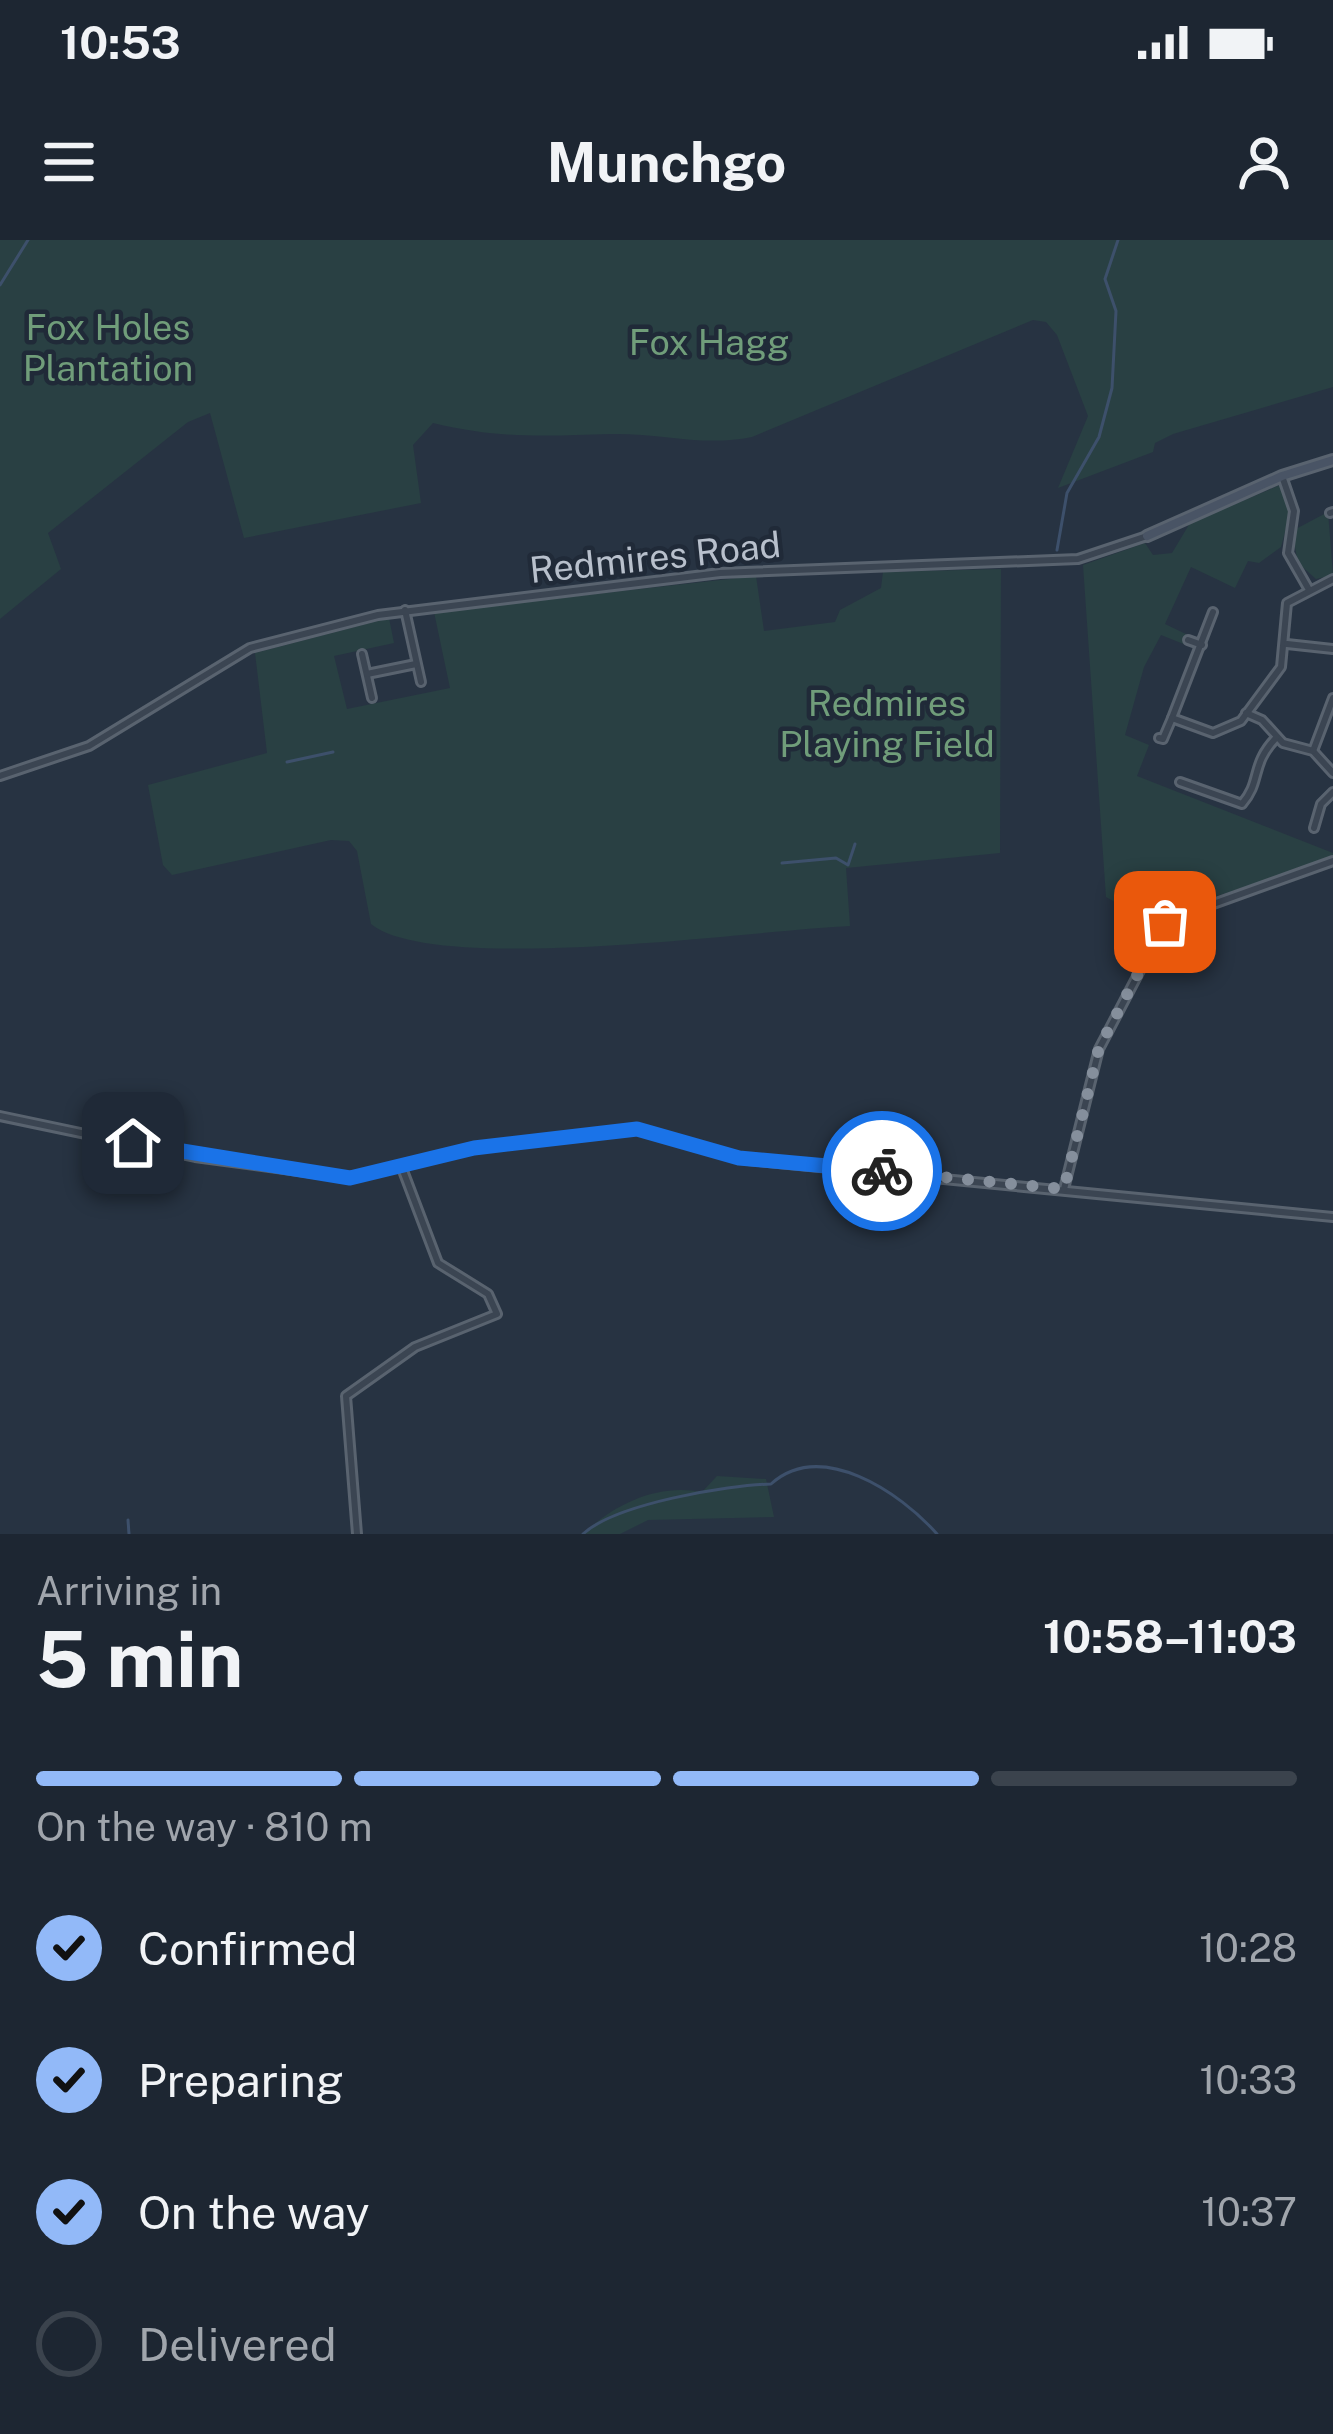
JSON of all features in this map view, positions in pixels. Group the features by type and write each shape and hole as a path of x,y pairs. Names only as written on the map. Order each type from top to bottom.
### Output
{"street":[{"name":"Redmires Road","path":"0,776 89,746 250,648 405,610 721,573 1078,559 1333,460"},
{"path":"1282,476 1294,511 1288,553 1308,588"},
{"path":"1172,718 1213,733 1233,727 1281,667 1287,644 1284,609 1308,588 1333,579"},
{"path":"405,610 421,682"},
{"path":"1161,738 1213,612"},
{"path":"1188,640 1202,645"},
{"path":"1287,644 1333,649"},
{"path":"362,654 372,698"},
{"path":"367,674 417,664"},
{"path":"1312,751 1333,698"},
{"path":"1246,713 1262,720 1276,738 1312,751 1333,773"},
{"path":"1180,782 1242,803 1254,785 1257,757 1276,738"},
{"path":"1314,828 1321,804 1333,792"},
{"path":"1064,1189 1099,1048 1162,928 1179,913 1333,860"},
{"path":"0,1116 209,1159 340,1177 402,1168 474,1148 637,1129 748,1160 1333,1217"},
{"path":"357,1534 346,1396 415,1347 497,1314 488,1294 438,1263 402,1168"}],"green space":[{"name":"Fox Hagg","path":"0,240 1333,240 1333,387 1173,434 1155,443 1153,452 1058,488 1088,416 1057,335 1046,322 1033,320 752,437 716,441 629,434 522,435 433,423 413,445 421,503 244,538 210,413 188,422 48,533 61,569 0,619"},
{"path":"1280,485 1290,513 1281,547 1259,563 1248,561 1235,588 1191,567 1165,624 1190,636 1186,645 1161,635 1144,667 1125,735 1149,745 1137,776 1333,853 1333,858 1168,912 1158,926 1106,897 1083,565 1145,543 1153,555 1172,553 1190,523"},
{"path":"1328,512 1333,575 1316,579 1298,563 1292,531"},
{"name":"Redmires Playing Field","path":"1001,569 1000,853 846,868 850,926 600,946 460,947 406,939 371,924 357,851 349,841 331,840 172,875 163,865 148,785 267,753 255,653 389,618 394,643 334,656 347,709 450,688 434,612 756,576 764,631 835,622 840,610 881,588 883,572"},
{"path":"717,1476 766,1479 774,1517 648,1520 620,1534 583,1534 638,1498 669,1491 702,1492"}],"waterway":[{"path":"0,285 28,240"},
{"path":"1057,550 1067,493 1099,437 1112,388 1116,311 1105,279 1118,240"},
{"path":"287,762 333,752"},
{"path":"782,863 836,858 848,865 855,844"},
{"path":"583,1534 598,1523 645,1505 701,1492 771,1484 791,1472 813,1467 859,1476 902,1502 937,1534"},
{"path":"128,1520 129,1534"}],"way so far":[{"path":"882,1171 1064,1189 1099,1048 1165,922"}],"route":[{"path":"133,1143 209,1159 350,1178 474,1148 562,1142 637,1129 739,1158 882,1171"}],"park label":[{"name":"Fox Holes Plantation","path":"108,348"}]}
